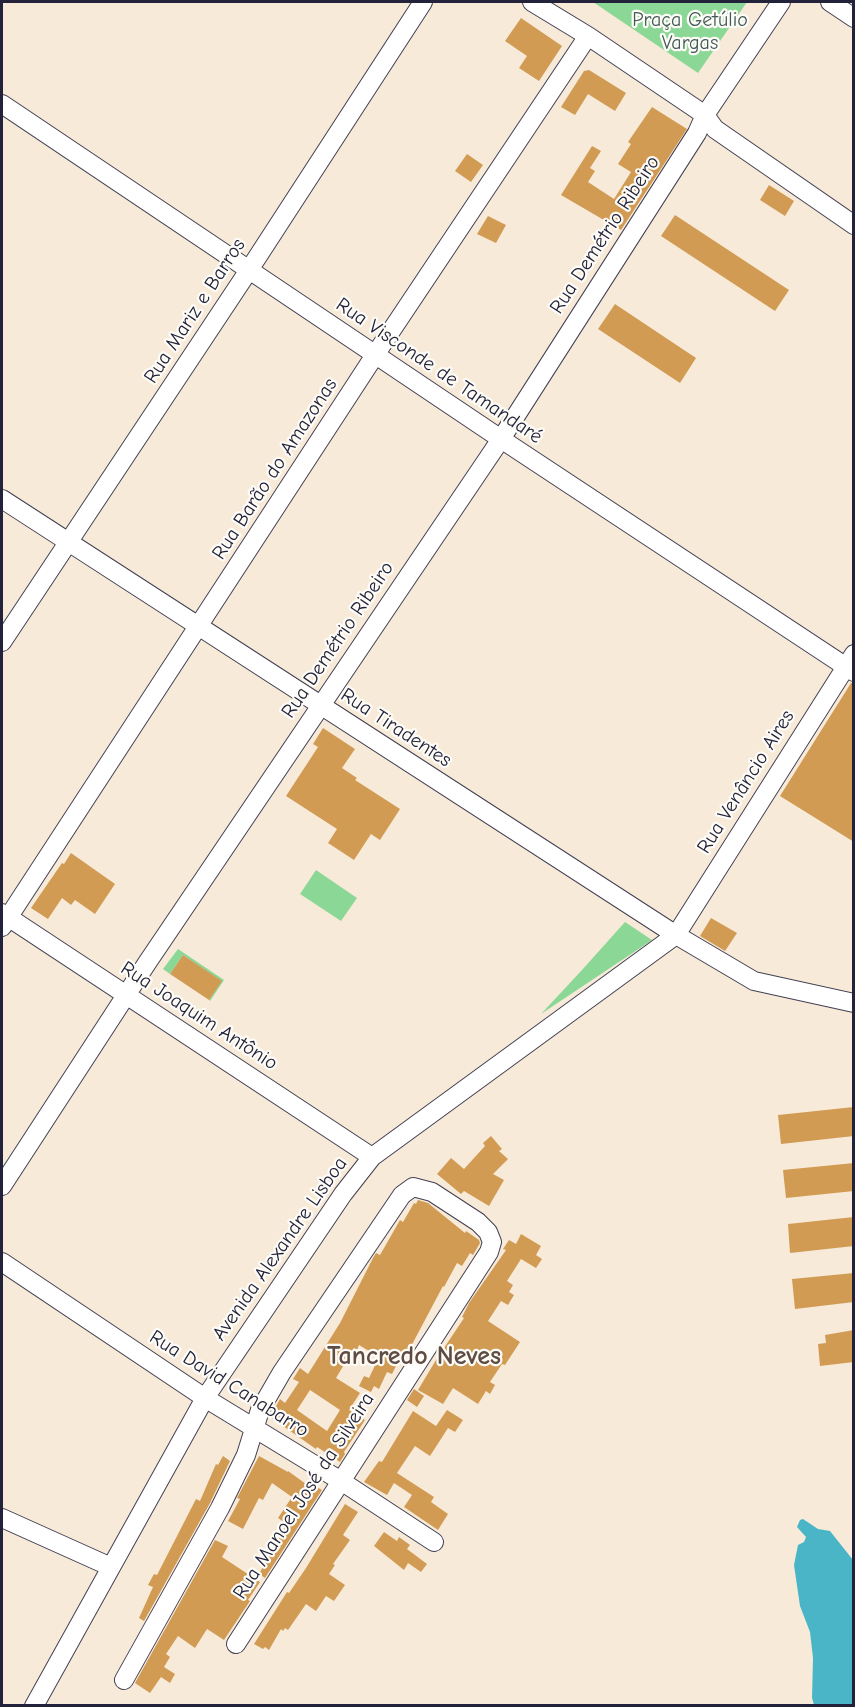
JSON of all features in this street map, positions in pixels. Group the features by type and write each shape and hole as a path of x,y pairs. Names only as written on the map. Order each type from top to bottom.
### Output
{"street":[{"name":"Rua Mariz e Barros","path":"2,642 249,270 423,2"},
{"path":"532,2 588,36 705,115 715,129 854,225"},
{"path":"705,115 781,2"},
{"path":"830,2 854,18"},
{"name":"Rua Barão do Amazonas","path":"4,919 588,36"},
{"name":"Rua Visconde de Tamandaré","path":"2,104 501,439 851,664"},
{"name":"Rua Demétrio Ribeiro","path":"2,1186 126,994 501,439 697,133 705,115"},
{"name":"Rua Tiradentes","path":"2,499 676,935"},
{"name":"Rua Venâncio Aires","path":"676,935 851,664"},
{"name":"Rua Joaquim Antônio","path":"4,919 126,994 372,1157"},
{"path":"676,935 754,981 854,1003"},
{"name":"Avenida Alexandre Lisboa","path":"34,1706 205,1398 343,1194 372,1157 676,935"},
{"name":"Rua Manoel José da Silveira","path":"236,1644 489,1252 492,1242 488,1232 478,1222 432,1192 413,1188 402,1195 282,1372 260,1410 254,1428"},
{"name":"Rua David Canabarro","path":"2,1262 205,1398 341,1481 434,1542"},
{"path":"124,1680 220,1508 246,1455 254,1428"},
{"path":"2,1518 111,1567"}],"green space":[{"name":"Praça Getúlio Vargas","path":"593,2 747,2 698,73"},
{"path":"316,870 357,898 341,921 300,894"},
{"path":"625,922 652,940 541,1014 582,970"},
{"path":"178,949 224,980 210,1001 221,981 183,955 170,974 163,969"}],"water":[{"path":"803,1519 818,1529 830,1531 853,1560 853,1705 814,1705 812,1698 813,1658 810,1632 800,1606 794,1565 798,1545 804,1542 806,1537 797,1527"}],"building":[{"path":"521,18 562,46 539,81 519,68 527,56 505,41"},
{"path":"589,70 626,93 615,111 588,94 575,115 561,107 584,71"},
{"path":"652,107 687,129 621,230 561,195 592,146 601,151 590,168 595,171 588,182 614,199 631,172 618,164 631,144 628,142"},
{"path":"467,154 483,165 471,182 455,171"},
{"path":"769,185 794,201 785,216 760,200"},
{"path":"675,215 789,290 775,311 661,236"},
{"path":"488,216 506,225 496,243 477,234"},
{"path":"615,304 696,358 680,383 598,329"},
{"path":"851,683 854,683 854,842 780,796"},
{"path":"323,728 355,749 342,768 357,778 355,780 400,809 380,840 371,834 354,860 328,843 337,829 286,796 318,747 313,744"},
{"path":"71,853 115,884 95,914 75,900 71,905 62,898 48,919 31,908"},
{"path":"711,918 737,933 725,951 700,936"},
{"path":"183,955 222,981 209,1000 170,974"},
{"path":"854,1107 854,1136 781,1144 778,1115"},
{"path":"491,1136 502,1149 499,1151 508,1159 493,1174 504,1180 489,1206 464,1191 461,1194 437,1174 451,1158 464,1169"},
{"path":"854,1163 854,1191 786,1198 783,1170"},
{"path":"418,1200 428,1203 480,1243 473,1255 470,1253 462,1266 457,1263 407,1354 403,1352 392,1374 387,1372 379,1389 374,1386 371,1392 359,1386 364,1376 369,1378 379,1357 359,1345 357,1350 354,1348 336,1378 360,1393 349,1410 365,1420 340,1462 317,1447 316,1449 270,1417 280,1399 285,1403 299,1382 293,1379 300,1368 308,1374 340,1323 376,1253 380,1255 400,1220 403,1222 414,1203 416,1204","holes":["310,1390 340,1410 327,1431 297,1410"]},
{"path":"854,1217 854,1246 790,1253 788,1224"},
{"path":"521,1234 541,1246 536,1255 542,1259 536,1268 521,1259 507,1281 513,1285 509,1292 514,1295 508,1305 501,1301 488,1321 520,1342 490,1382 495,1385 490,1394 486,1391 478,1404 453,1388 443,1404 418,1390 464,1318 462,1317 469,1303 506,1250 503,1249 509,1240 516,1244"},
{"path":"854,1273 854,1302 795,1309 792,1279"},
{"path":"854,1330 854,1362 820,1366 818,1344 826,1343 825,1335"},
{"path":"414,1389 424,1396 417,1407 407,1400"},
{"path":"447,1410 463,1420 455,1432 448,1428 430,1456 415,1446 397,1473 434,1497 431,1502 448,1514 438,1530 404,1507 412,1495 394,1483 387,1495 364,1482 379,1461 382,1462 413,1411 436,1426"},
{"path":"223,1456 230,1461 210,1503 144,1621 139,1618 153,1587 148,1585 154,1574 157,1575 196,1499 200,1501 216,1464 218,1465"},
{"path":"259,1456 288,1471 313,1489 315,1486 322,1490 265,1578 259,1574 287,1524 278,1518 292,1497 272,1483 263,1500 259,1498 243,1529 228,1521"},
{"path":"345,1504 358,1512 343,1535 350,1540 333,1564 335,1565 329,1574 345,1585 334,1601 326,1596 316,1611 306,1604 288,1630 281,1629 269,1650 254,1644 287,1592 289,1593 306,1568"},
{"path":"384,1532 397,1541 399,1537 410,1545 407,1549 427,1564 421,1572 408,1563 404,1570 374,1546"},
{"path":"215,1540 228,1546 222,1557 260,1582 224,1640 207,1629 195,1648 178,1636 166,1654 170,1657 164,1667 175,1674 170,1683 161,1677 150,1693 135,1683"}],"district":[{"name":"Tancredo Neves","path":"414,1357"}]}
